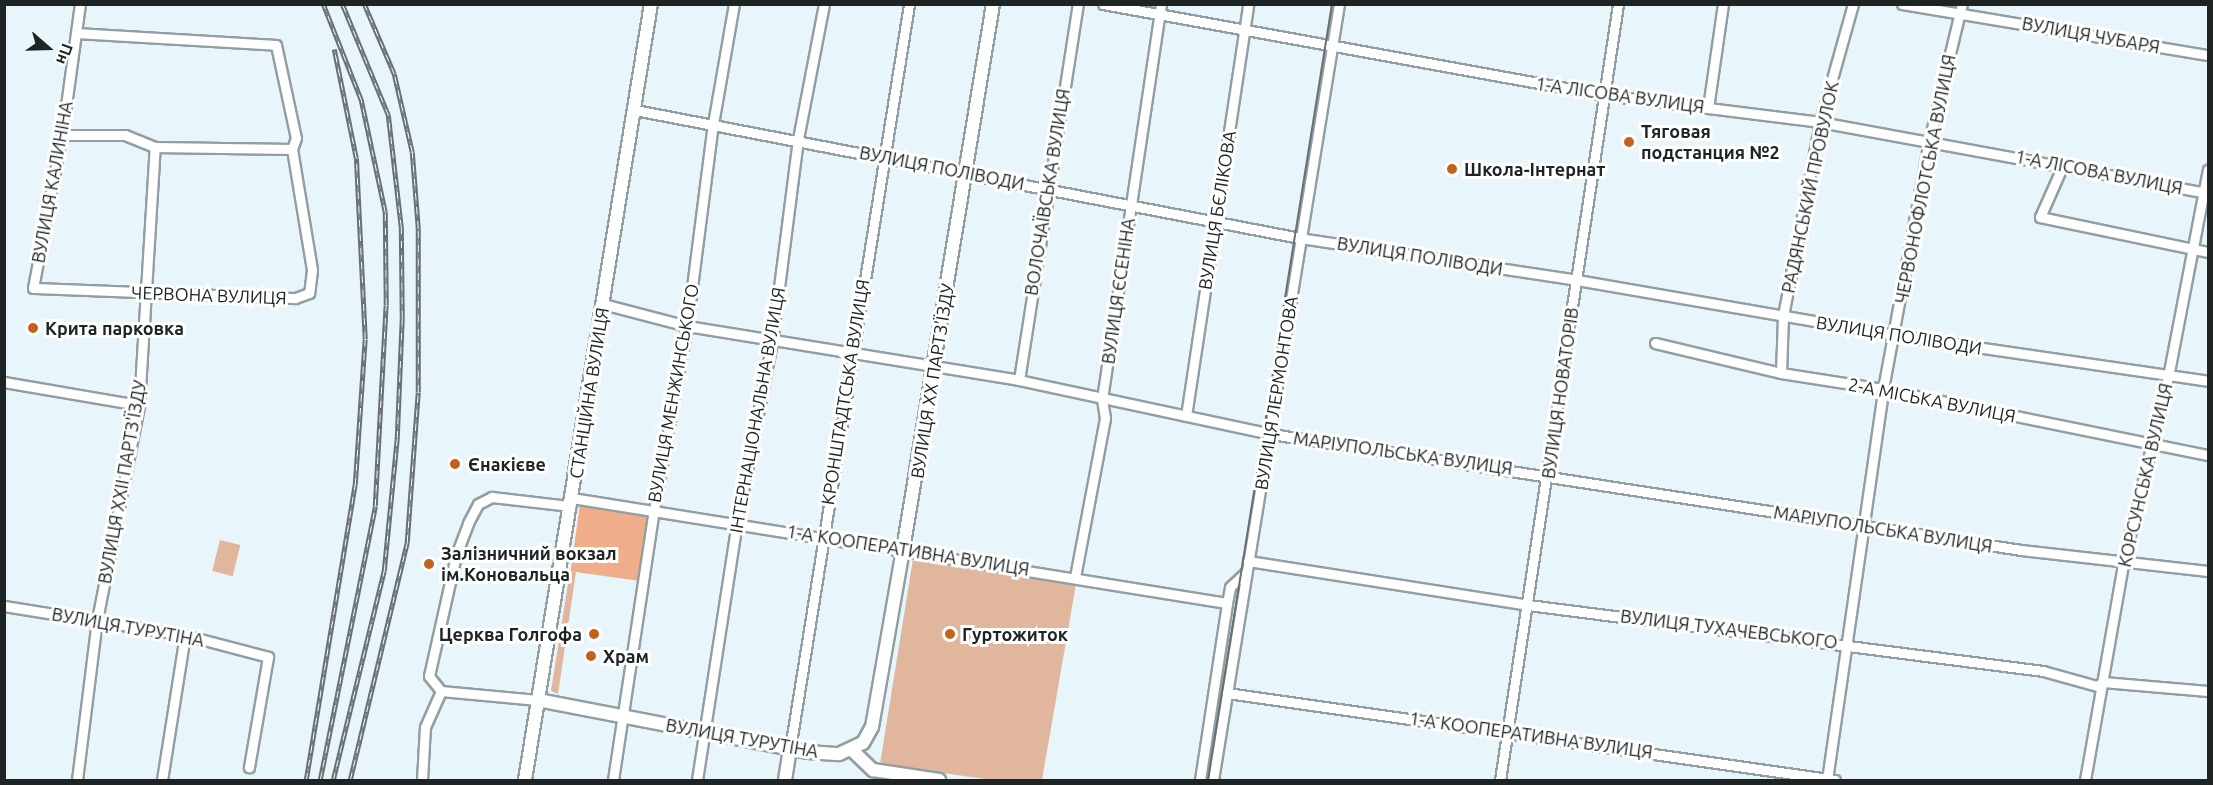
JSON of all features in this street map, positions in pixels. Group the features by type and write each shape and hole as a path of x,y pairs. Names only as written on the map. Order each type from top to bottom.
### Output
{"street":[{"name":"ВУЛИЦЯ КАЛИНІНА","path":"33,288 62,135 80,4"},
{"name":"СТАНЦІЙНА ВУЛИЦЯ","path":"525,780 651,4"},
{"name":"ВУЛИЦЯ МЕНЖИНСЬКОГО","path":"613,780 654,510 687,326 713,124 734,4"},
{"name":"ІНТЕРНАЦІОНАЛЬНА ВУЛИЦЯ","path":"697,780 737,522 772,342 798,139 824,4"},
{"name":"КРОНШТАДТСЬКА ВУЛИЦЯ","path":"785,780 821,538 909,4"},
{"name":"ВУЛИЦЯ XX ПАРТЗ'ЇЗДУ","path":"852,751 863,742 872,727 993,4"},
{"name":"ВОЛОЧАЇВСЬКА ВУЛИЦЯ","path":"1018,380 1046,189 1078,4"},
{"name":"1-А ЛІСОВА ВУЛИЦЯ","path":"1103,4 1159,17 1604,95 1820,122 2206,192"},
{"name":"ВУЛИЦЯ ЄСЕНІНА","path":"1075,577 1106,418 1102,399 1161,4"},
{"name":"ВУЛИЦЯ БЄЛІКОВА","path":"1186,416 1248,4"},
{"name":"ВУЛИЦЯ ЛЕРМОНТОВА","path":"1213,780 1339,4"},
{"name":"ВУЛИЦЯ НОВАТОРІВ","path":"1500,780 1618,4"},
{"path":"1708,108 1723,4"},
{"name":"РАДЯНСЬКИЙ ПРОВУЛОК","path":"1781,373 1783,316 1820,122 1853,4"},
{"name":"ВУЛИЦЯ ЧУБАРЯ","path":"1902,4 1961,9 2208,55"},
{"name":"ЧЕРВОНОФЛОТСЬКА ВУЛИЦЯ","path":"1829,780 1862,526 1883,389 1929,141 1961,9"},
{"path":"62,135 125,135 155,147 291,149 296,138 276,45 76,33"},
{"name":"ВУЛИЦЯ ПОЛІВОДИ","path":"635,110 798,139 966,174 1300,238 1577,280 1894,335 2208,381"},
{"name":"ВУЛИЦЯ XXII ПАРТЗ'ЇЗДУ","path":"77,780 97,620 139,405 155,147"},
{"name":"ЧЕРВОНА ВУЛИЦЯ","path":"33,288 295,298 309,293 312,270 291,149"},
{"path":"2063,165 2040,218 2208,252"},
{"name":"КОРСУНСЬКА ВУЛИЦЯ","path":"2085,780 2124,559 2168,376 2192,248 2206,192 2208,171"},
{"name":"МАРІУПОЛЬСЬКА ВУЛИЦЯ","path":"603,304 687,326 772,342 853,351 1018,380 1271,434 1548,474 2021,550 2124,559 2208,572"},
{"name":"2-А МІСЬКА ВУЛИЦЯ","path":"1655,343 1781,373 1883,389 2208,455"},
{"path":"4,382 139,405"},
{"name":"1-А КООПЕРАТИВНА ВУЛИЦЯ","path":"441,691 429,676 456,555 478,504 492,497 654,510 1227,603"},
{"name":"ВУЛИЦЯ ТУХАЧЕВСЬКОГО","path":"1248,561 1528,605 1846,643 2043,671 2097,686 2103,682 2208,691"},
{"path":"1200,780 1230,587 1246,572"},
{"name":"ВУЛИЦЯ ТУРУТІНА","path":"4,606 185,635 268,657 249,767"},
{"path":"162,780 185,635"},
{"path":"422,780 425,727 441,691 538,700"},
{"name":"1-А КООПЕРАТИВНА ВУЛИЦЯ","path":"1227,693 1508,730 1829,780"},
{"name":"ВУЛИЦЯ ТУРУТІНА","path":"538,700 790,749 839,754 852,751"},
{"path":"852,751 873,770 939,780"}],"shaded area":[{"path":"580,504 647,513 638,581 571,571"},
{"path":"220,540 240,545 233,576 212,571"},
{"path":"913,559 1076,584 1042,780 992,780 880,764"},
{"path":"570,571 576,572 558,694 551,691"}],"tram line":[{"path":"1208,780 1332,4"}],"railway":[{"path":"320,780 375,506 386,305 385,212 361,100 323,4"},
{"path":"333,780 384,571 397,438 402,318 401,227 388,115 342,4"},
{"path":"350,780 407,542 418,392 418,228 412,152 394,74 364,4"},
{"path":"306,780 355,485 365,339 356,158 334,49"}],"place":[{"name":"Тяговая подстанция №2","path":"1629,142"},
{"name":"Школа-Інтернат","path":"1452,169"},
{"name":"Крита парковка","path":"33,328"},
{"name":"Єнакієве","path":"455,464"},
{"name":"Залізничний вокзал ім.Коновальца","path":"429,564"},
{"name":"Церква Голгофа","path":"594,634"},
{"name":"Гуртожиток","path":"950,634"},
{"name":"Храм","path":"591,656"}]}
